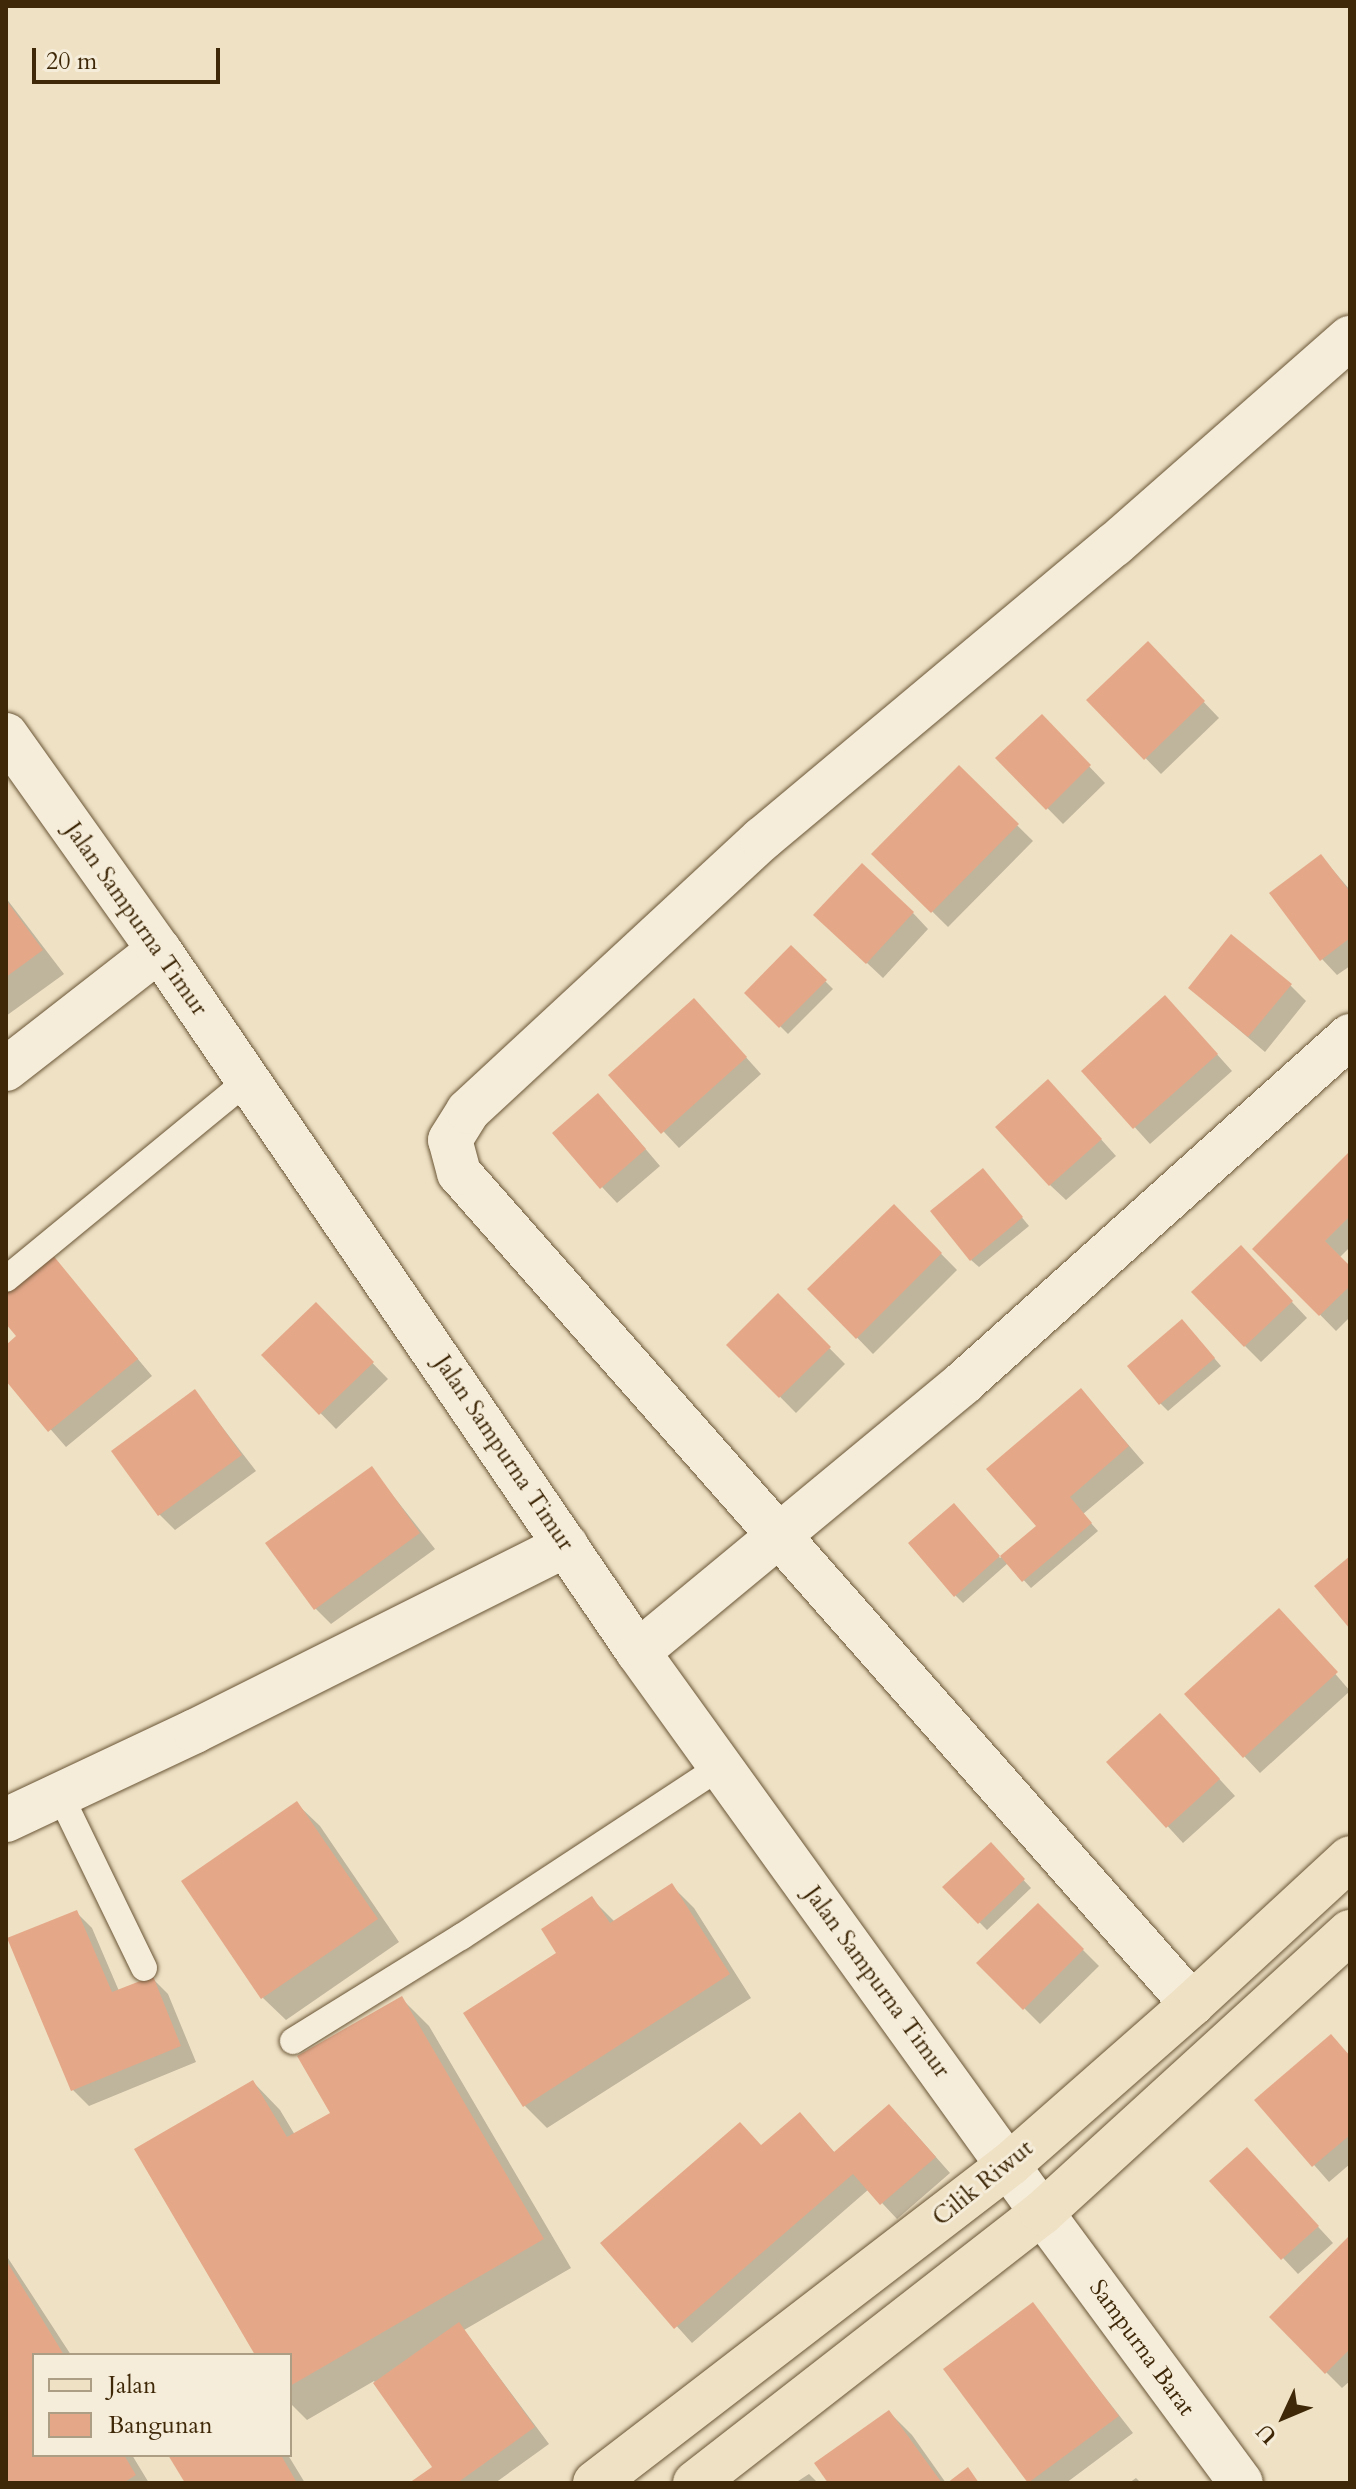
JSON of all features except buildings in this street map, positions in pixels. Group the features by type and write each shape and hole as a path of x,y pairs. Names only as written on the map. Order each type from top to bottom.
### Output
{"main road":[{"name":"Cilik Riwut","path":"595,2483 1010,2164 1192,2004 1350,1858"},
{"path":"695,2483 1042,2213 1350,1932"}],"street":[{"path":"1192,2004 459,1173 450,1140 468,1111 762,839 1114,545 1350,338"},
{"name":"Jalan Sampurna Timur","path":"6,735 23,776 159,950 638,1652 1010,2164 1042,2213"},
{"path":"6,1069 159,950"},
{"path":"638,1652 963,1383 1350,1036"},
{"path":"24,1806 566,1545"},
{"name":"Sampurna Barat","path":"1042,2213 1241,2483"}],"lane":[{"path":"6,1279 248,1080"},
{"path":"293,2041 461,1937 721,1766"},
{"path":"24,1806 144,1968"}]}
